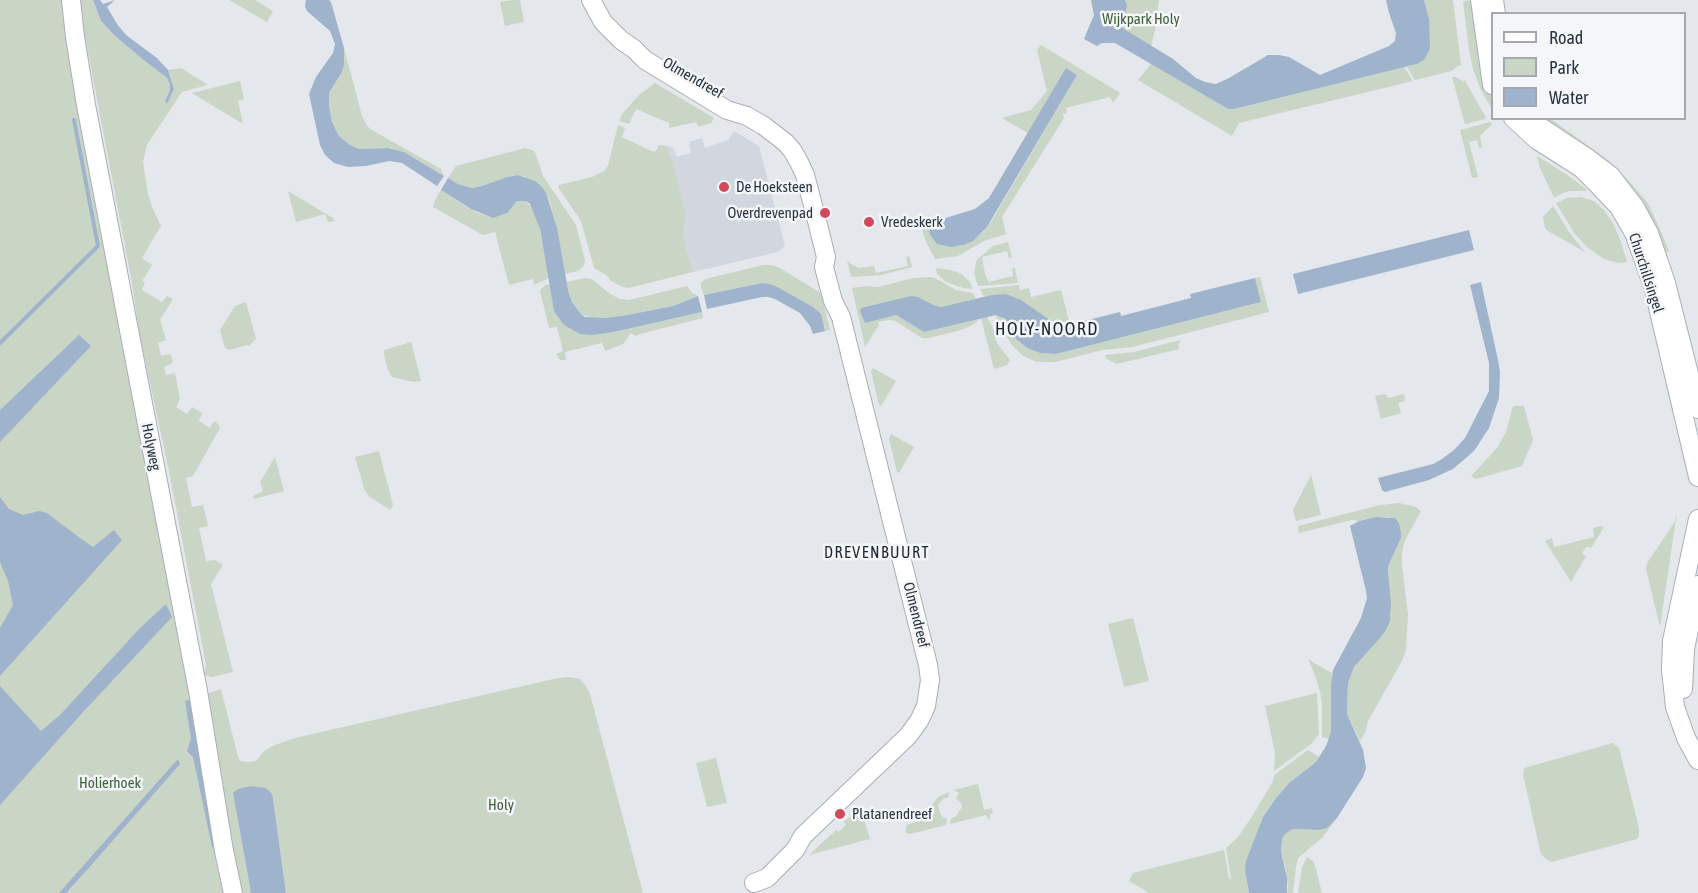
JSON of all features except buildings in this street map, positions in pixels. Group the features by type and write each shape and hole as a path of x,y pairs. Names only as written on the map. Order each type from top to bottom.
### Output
{"street":[{"name":"Holyweg","path":"71,0 86,105 198,691 233,893"},
{"name":"Olmendreef","path":"591,0 603,22 621,40 634,49 650,53 732,101 747,116 780,138 792,150 799,162 805,175 826,257 832,264 838,284 841,317 928,664 930,680 926,706 908,736 803,836 795,850 766,878 749,888"},
{"path":"1480,0 1491,79"},
{"name":"Churchillsingel","path":"1515,120 1537,140 1581,168 1618,207 1634,233 1653,286 1698,477"},
{"name":"Churchillsingel","path":"1532,120 1611,176 1635,207 1649,233 1666,283 1698,409"},
{"path":"1698,519 1672,641 1671,670 1675,707 1686,738 1698,760"},
{"path":"1698,585 1685,649 1683,685 1693,727 1698,736"}],"shaded area":[{"name":"De Hoeksteen","path":"734,131 759,146 785,246 778,252 693,272 683,234 686,215 667,146 673,147 677,157 691,153 689,142 702,138 705,148 728,140"}],"green space":[{"name":"Holierhoek","path":"0,0 71,0 206,697 209,693 221,689 240,761 256,761 264,751 295,738 558,678 580,679 590,694 643,893 286,893 273,799 233,793 251,893 0,893"},
{"path":"78,0 93,0 101,21 114,35 167,78 170,90 165,101 167,103 174,89 168,70 181,68 208,85 182,92 147,145 143,162 148,194 161,226 142,258 152,265 142,281 145,282 142,290 162,302 167,296 173,299 160,320 166,340 158,343 161,356 171,354 173,363 164,367 166,375 175,373 180,399 176,407 187,414 192,407 202,413 199,421 210,428 214,421 220,428 193,476 186,478 192,507 203,505 208,526 199,528 206,561 215,560 223,565 211,584 233,672 212,677 204,675 206,665 169,471 139,332 132,283"},
{"path":"229,0 255,0 273,11 267,22"},
{"path":"520,0 524,22 505,26 500,2"},
{"name":"Wijkpark Holy","path":"1125,0 1159,0 1151,46 1120,27 1127,6"},
{"path":"1424,0 1453,0 1461,65 1452,71 1415,80 1407,67 1417,64 1429,19"},
{"path":"1477,0 1491,85 1491,107 1473,69 1463,1"},
{"path":"1041,45 1120,93 1113,103 1110,97 1066,108 1067,113 1063,114 1064,118 1002,217 1006,234 984,241 958,256 935,259 925,240 921,223 928,225 937,244 947,246 968,243 983,232 1077,75 1066,69 1028,133 1002,118 1031,110 1047,91 1037,50"},
{"path":"344,48 366,124 370,129 441,169 444,176 404,152 388,148 359,149 339,136 332,122 329,93 342,72"},
{"path":"1151,64 1228,109 1404,67 1413,81 1239,123 1232,136 1138,80"},
{"path":"1452,77 1465,80 1486,117 1485,119 1465,124"},
{"path":"240,81 244,99 238,101 243,124 192,93"},
{"path":"655,83 714,118 711,123 698,127 696,122 669,128 669,123 636,109 629,124 619,121 640,94"},
{"path":"1537,120 1552,120 1608,160 1628,180 1648,203 1659,227 1669,251 1661,254"},
{"path":"1490,122 1492,124 1480,136 1482,147 1479,148 1477,140 1469,142 1478,177 1472,178 1460,130"},
{"path":"618,125 625,128 622,137 654,152 659,145 667,146 686,215 683,234 693,272 629,288 611,281 594,268 581,221 558,187 604,171 608,166"},
{"path":"525,148 535,152 543,176 576,225 585,260 584,266 578,271 565,274 557,227 550,202 542,187 518,175 472,188 448,178 456,166"},
{"path":"1537,156 1566,174 1586,191 1569,191 1554,198"},
{"path":"441,190 478,213 493,218 506,213 517,201 526,201 538,221 549,278 534,285 533,279 509,285 495,232 483,235 433,207"},
{"path":"288,191 333,218 335,221 328,222 325,214 296,222"},
{"path":"1581,197 1594,201 1604,210 1613,223 1627,262 1618,263 1604,259 1587,247 1574,233 1556,203 1567,198"},
{"path":"1553,206 1585,252 1545,228 1543,217"},
{"path":"1008,242 1012,257 1009,258 1007,251 982,257 985,274 989,282 1013,276 1012,268 1015,268 1018,283 978,286 974,273 976,262 993,246"},
{"path":"909,256 912,267 881,275 851,277 847,260 859,268 874,266 876,273 908,266 906,257"},
{"path":"763,265 778,267 821,293 830,330 825,331 824,324 770,284 762,283 704,295 701,283 705,279"},
{"path":"936,268 960,273 969,281 973,289 946,282 937,274"},
{"path":"930,277 956,290 973,293 976,299 941,307 933,305 866,323 896,315 924,332 980,319 971,326 958,331 928,338 922,338 895,321 878,322 879,325 865,347 852,288 878,287 914,278"},
{"path":"1260,277 1269,312 1132,347 1102,350 1055,362 1037,362 1023,356 1011,344 995,315 1006,319 1016,339 1027,348 1040,353 1056,354 1261,302 1255,278"},
{"path":"592,279 620,299 629,300 687,286 692,293 698,296 673,306 622,316 592,318 581,314 572,302 566,282"},
{"path":"550,284 554,311 592,335 702,312 703,318 636,336 631,333 623,344 605,351 602,343 565,352 566,360 560,360 556,354 563,351 557,327 549,328 540,290"},
{"path":"1019,285 1020,290 1029,288 1031,297 1061,290 1070,325 1054,323 992,295 984,297 980,289"},
{"path":"246,302 256,339 249,346 230,350 225,348 220,330 235,306"},
{"path":"987,317 992,326 997,343 1010,360 1007,365 994,369 981,318"},
{"path":"1180,340 1179,349 1117,364 1106,359 1105,355 1134,352"},
{"path":"411,342 421,381 414,382 392,377 384,355 384,350"},
{"path":"873,368 896,381 881,406 871,371"},
{"path":"1386,394 1388,398 1404,394 1405,401 1398,403 1401,413 1381,419 1375,396"},
{"path":"1513,406 1524,406 1533,440 1522,466 1476,479 1471,476 1497,448 1506,432"},
{"path":"891,434 914,447 899,473 889,438"},
{"path":"379,451 393,505 390,510 365,491 355,457"},
{"path":"275,457 284,491 254,499 253,496 263,491 260,482"},
{"path":"1311,475 1321,515 1296,521 1293,510"},
{"path":"1399,503 1416,507 1421,511 1405,540 1402,552 1408,615 1406,650 1368,721 1360,741 1347,714 1348,683 1354,667 1386,630 1391,614 1389,564 1401,538 1390,517 1352,520 1299,533 1298,526 1380,505"},
{"path":"1677,513 1660,627 1646,569 1647,563 1674,523"},
{"path":"1604,527 1591,548 1587,546 1582,553 1586,556 1571,582 1545,541 1552,538 1554,547 1594,537 1593,528"},
{"path":"1133,618 1149,681 1124,687 1108,624"},
{"path":"1310,659 1332,673 1329,739 1322,737 1322,703"},
{"path":"1317,693 1319,734 1311,744 1274,771 1275,753 1265,706"},
{"path":"1613,743 1619,748 1639,836 1637,839 1551,862 1541,854 1523,775 1524,768"},
{"path":"1308,750 1319,757 1316,762 1289,783 1263,817 1245,870 1249,893 1149,893 1129,881 1133,873 1224,850 1229,879 1231,879 1226,848 1238,837 1253,815 1273,781 1274,775"},
{"path":"716,758 727,803 707,807 696,763"},
{"path":"978,784 984,810 992,808 993,813 990,814 990,818 988,819 986,815 950,824 951,819 962,807 956,798 959,793 954,790"},
{"path":"949,792 948,798 944,798 938,805 940,813 947,819 946,825 906,833 907,825 922,820 938,797"},
{"path":"860,807 870,839 809,855 836,830 838,832 846,825 844,822"},
{"path":"1337,818 1322,838 1298,858 1293,893 1287,893 1285,865 1281,851 1285,834 1293,829 1327,828"},
{"path":"1307,857 1314,862 1322,893 1298,893 1302,867"}],"water":[{"path":"93,0 100,0 103,4 115,0 107,7 117,24 126,35 157,58 168,70 174,89 167,104 165,101 170,84 167,78 114,35 101,21"},
{"path":"306,0 329,0 331,2 344,48 342,72 329,93 332,122 339,136 359,149 388,148 404,152 444,176 437,186 402,163 389,161 348,167 334,163 325,155 320,145 309,94 316,77 333,53 335,44 330,31 307,11"},
{"path":"1091,0 1125,0 1127,5 1121,27 1173,59 1196,78 1216,84 1268,55 1289,57 1320,75 1389,46 1395,41 1396,33 1386,0 1424,0 1429,19 1430,48 1425,59 1417,64 1228,109 1115,43 1102,43 1097,46 1084,39 1094,15"},
{"path":"1066,68 1077,75 987,227 973,241 963,245 951,247 937,244 930,235 929,223 975,209 989,198"},
{"path":"518,175 535,181 546,193 557,227 568,290 572,302 585,317 622,316 673,306 698,296 702,312 592,335 580,334 564,325 554,311 540,229 530,204 526,201 517,201 507,213 493,218 471,209 441,190 448,178 472,188"},
{"path":"1469,230 1474,250 1298,294 1293,274"},
{"path":"1255,278 1261,302 1056,354 1040,353 1027,348 1016,339 1006,319 996,315 924,332 896,315 865,323 860,311 861,308 911,296 941,307 1006,294 1021,300 1054,323 1067,325 1120,312 1121,316 1191,298 1190,294"},
{"path":"1481,282 1500,372 1499,398 1489,428 1474,451 1453,469 1429,480 1385,492 1378,478 1433,464 1455,449 1465,438 1489,391 1489,363 1470,285"},
{"path":"762,283 779,288 813,307 821,314 825,331 813,334 800,313 768,297 707,309 704,295"},
{"path":"79,335 91,346 0,442 0,410"},
{"path":"0,497 9,509 23,515 39,511 47,513 93,547 114,530 122,540 0,676 0,628 13,605 8,581 0,562"},
{"path":"1376,517 1395,518 1399,523 1401,538 1388,571 1390,621 1379,639 1354,667 1348,683 1347,714 1363,750 1366,768 1363,777 1337,818 1327,828 1293,829 1285,834 1281,851 1287,878 1287,893 1249,893 1245,870 1246,861 1263,817 1289,783 1316,762 1331,732 1333,670 1361,618 1367,598 1350,526"},
{"path":"166,604 172,617 0,805 0,686 41,731 60,715 140,628"},
{"path":"190,700 215,847 212,847 193,757 187,751 191,739 185,701"},
{"path":"177,760 180,764 86,871 66,893 59,893"},
{"path":"251,786 266,788 272,794 286,893 251,893 233,793 238,789"}],"waterway":[{"path":"0,343 98,246 74,120"}],"place":[{"name":"De Hoeksteen","path":"724,187"},
{"name":"Overdrevenpad","path":"825,213"},
{"name":"Vredeskerk","path":"869,222"},
{"name":"Platanendreef","path":"840,814"}],"district":[{"name":"HOLY-NOORD","path":"1047,329"},
{"name":"DREVENBUURT","path":"877,553"}],"park label":[{"name":"Holy","path":"501,805"}]}
